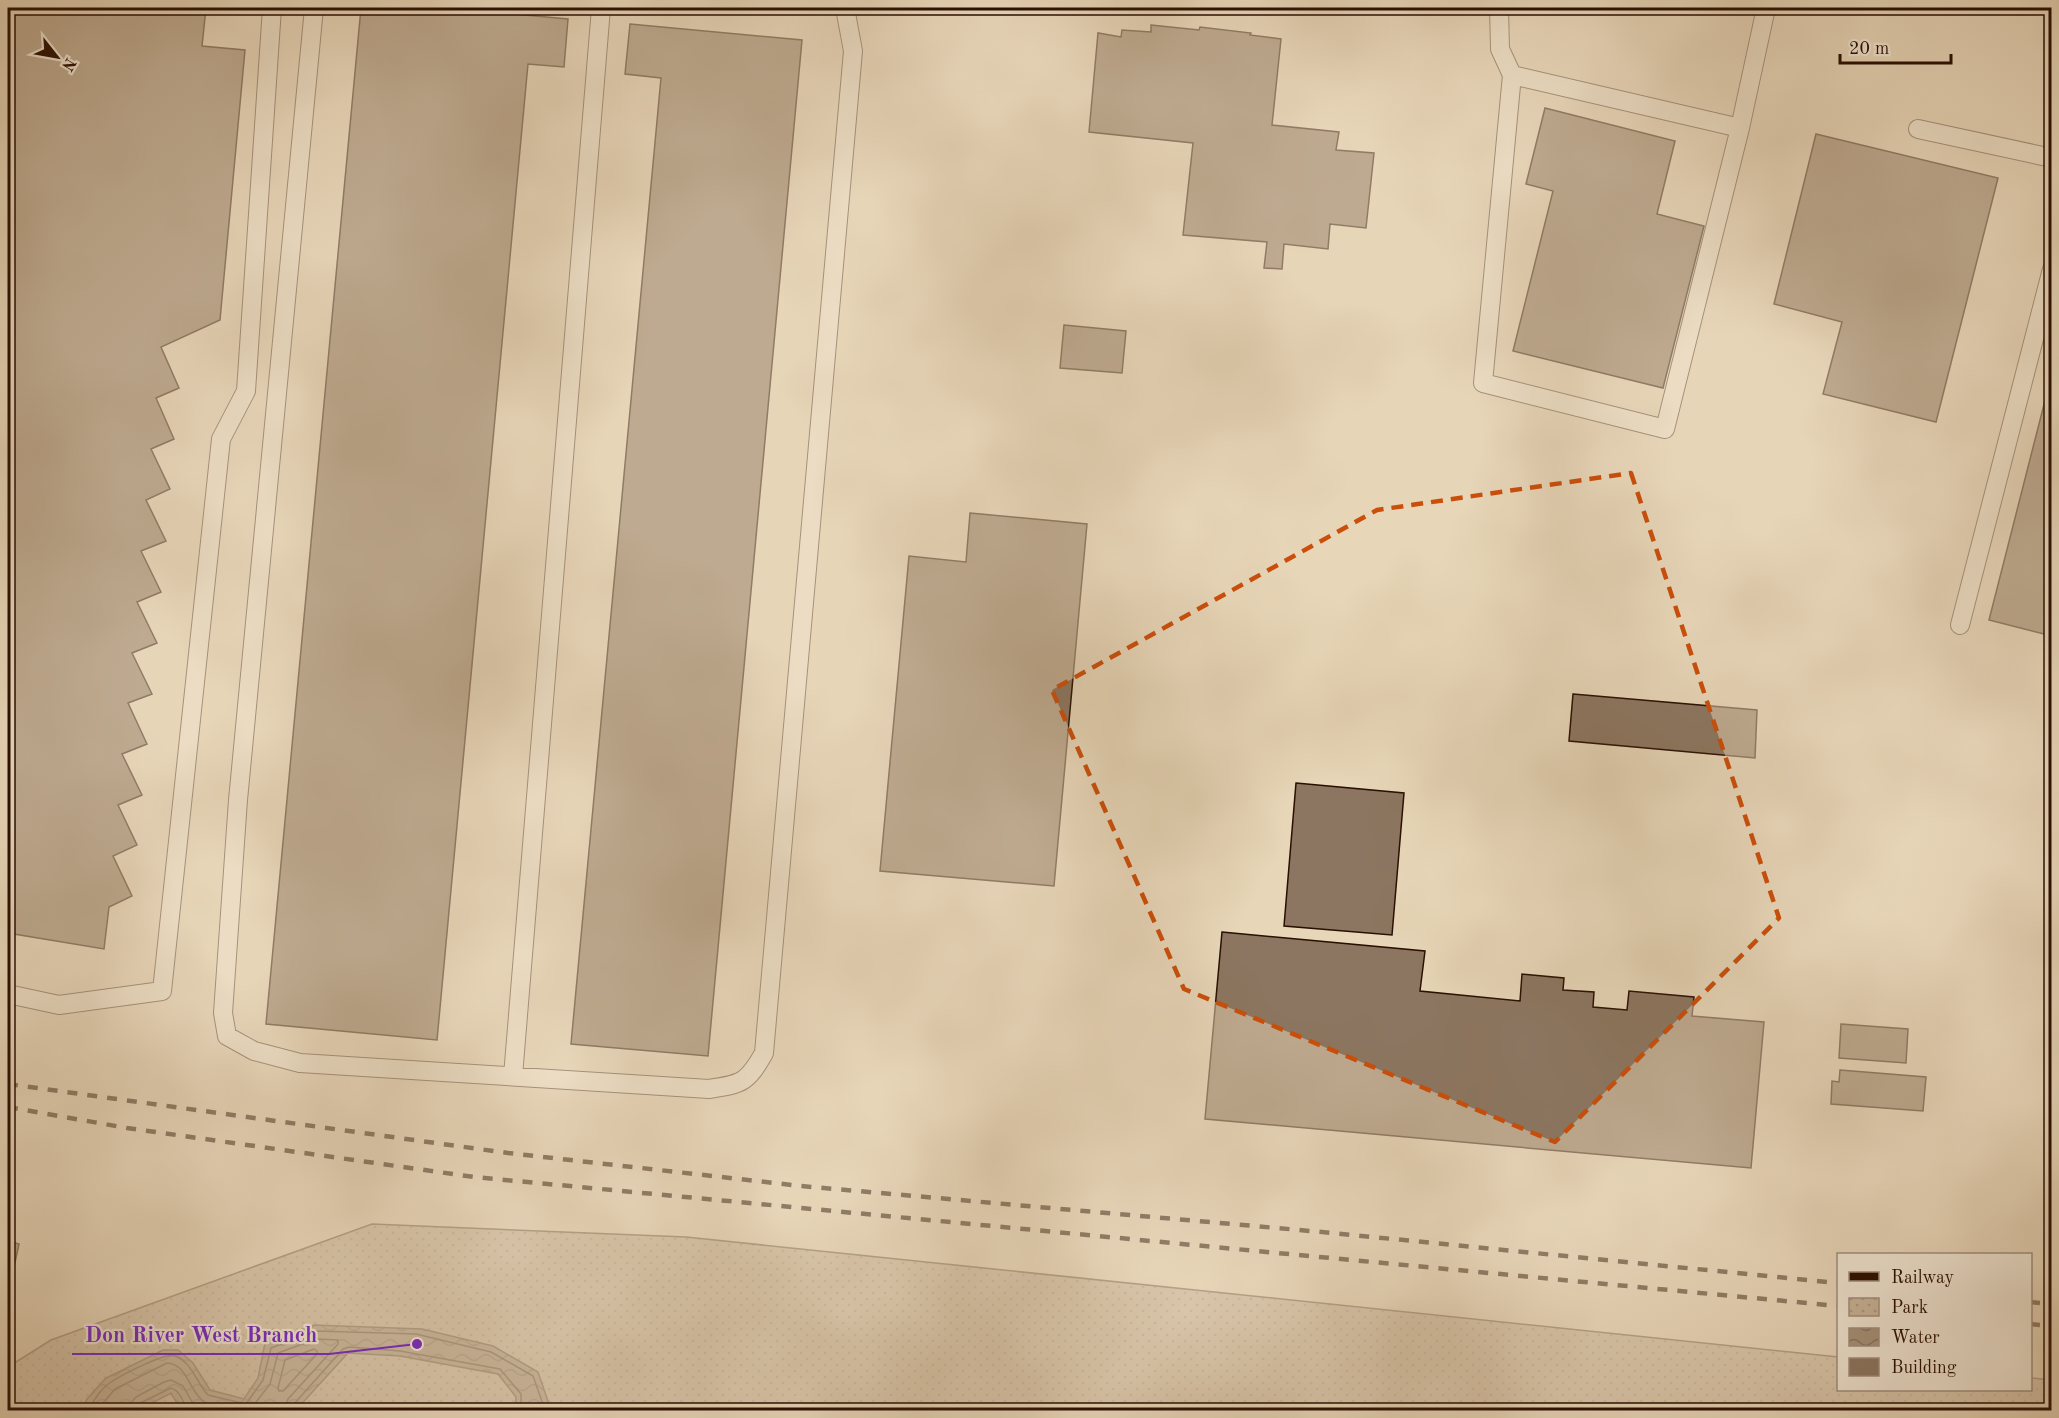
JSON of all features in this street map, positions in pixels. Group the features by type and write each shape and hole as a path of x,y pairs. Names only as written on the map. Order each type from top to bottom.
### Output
{"lane":[{"path":"8,994 59,1005 162,991 221,439 246,391 272,8"},
{"path":"314,8 238,800 223,1013 227,1036 254,1051 300,1063 709,1089 733,1086 752,1075 764,1053 853,51 845,8"},
{"path":"513,1076 601,8"},
{"path":"1499,8 1500,49 1512,75 1483,383 1665,429 1740,128 1766,8"},
{"path":"1512,75 1740,128"},
{"path":"1918,129 2052,158"},
{"path":"1960,625 2052,269"}],"highlighted area":[{"path":"1631,473 1779,918 1555,1142 1184,989 1052,690 1377,510"}],"green space":[{"path":"372,1224 686,1237 1837,1357 1837,1391 2032,1391 2032,1378 2052,1380 2051,1410 8,1410 8,1367 51,1340"}],"water":[{"path":"314,1325 422,1329 493,1346 538,1372 551,1410 515,1410 516,1397 498,1374 400,1356 348,1353 296,1410 181,1410 171,1393 139,1410 82,1410 87,1399 106,1378 163,1350 178,1350 193,1363 210,1390 244,1399 258,1378 265,1343"}],"building":[{"path":"8,8 206,8 202,46 245,50 220,320 161,347 179,388 156,398 174,439 151,449 170,489 146,500 166,541 141,551 161,592 137,602 157,643 132,653 152,694 128,703 147,744 122,754 142,795 118,805 137,845 113,856 132,896 109,907 104,949 8,933"},
{"path":"361,8 447,8 568,19 564,67 528,64 437,1040 266,1024"},
{"path":"630,24 802,40 708,1056 571,1044 661,78 625,74"},
{"path":"1151,25 1199,30 1200,27 1281,39 1272,125 1339,132 1336,150 1374,153 1366,228 1330,224 1328,249 1284,244 1282,269 1264,268 1267,242 1183,235 1193,143 1089,132 1098,33 1121,37 1122,30 1151,32"},
{"path":"1545,108 1675,141 1657,214 1704,226 1663,388 1513,351 1553,191 1526,184"},
{"path":"1816,134 1998,178 1936,422 1823,394 1842,322 1774,304"},
{"path":"1064,325 1126,331 1122,373 1060,368"},
{"path":"2052,373 2052,636 1989,620"},
{"path":"970,513 1087,524 1054,886 880,871 909,556 966,562"},
{"path":"1573,694 1757,710 1755,758 1569,741"},
{"path":"1296,783 1404,793 1392,935 1284,926"},
{"path":"1222,932 1425,951 1420,991 1520,1001 1522,974 1564,978 1563,990 1594,992 1593,1007 1627,1010 1629,991 1694,997 1692,1016 1764,1022 1751,1168 1205,1119"},
{"path":"1841,1024 1908,1029 1906,1063 1839,1058"},
{"path":"1840,1070 1926,1077 1923,1111 1831,1104 1832,1081 1839,1082"},
{"path":"8,1241 19,1244 8,1288"}],"railway":[{"path":"8,1084 508,1153 801,1186 1322,1232 1837,1283"},
{"path":"8,1107 127,1128 474,1177 1837,1306"},
{"path":"2032,1302 2052,1304"},
{"path":"2032,1324 2052,1326"}],"place":[{"name":"Don River West Branch","path":"417,1344"}]}
